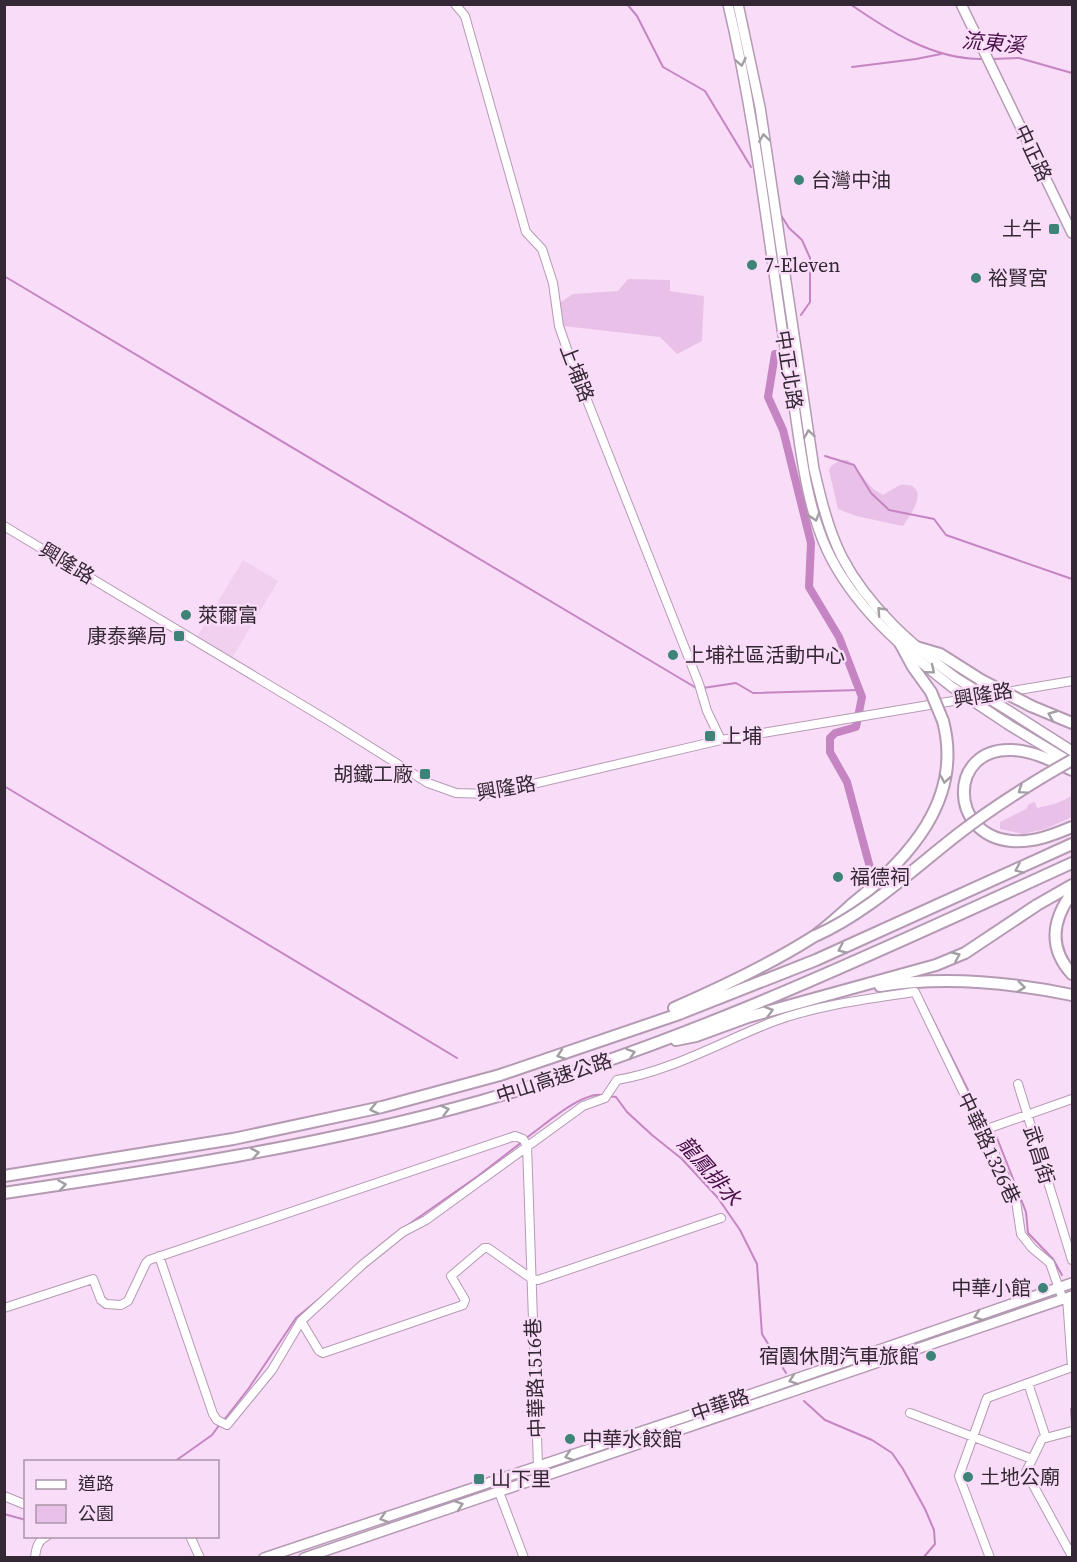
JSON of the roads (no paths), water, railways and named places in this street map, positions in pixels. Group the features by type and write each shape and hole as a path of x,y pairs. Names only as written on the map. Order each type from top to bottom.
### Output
{"highway":[{"path":"815,936 896,864 916,840 942,796 948,742 943,721 931,692 913,667 900,643"},
{"path":"916,647 940,654 981,680 1031,706 1072,723"},
{"path":"1072,770 1039,756 1010,750 1001,751 976,762 967,775 963,790 968,813 974,822 988,834 1002,840 1036,839 1072,827"},
{"path":"655,1021 664,1012 756,969 831,929 958,834 1027,787 1072,762"},
{"name":"中山高速公路","path":"4,1176 233,1139 382,1107 540,1063 816,960 1072,844"},
{"name":"中山高速公路","path":"4,1194 306,1144 482,1101 653,1046 845,967 1072,863"},
{"path":"653,1046 696,1036 748,1017 936,965 965,953 1037,905 1072,885"},
{"path":"1072,893 1060,911 1056,923 1055,942 1059,956 1072,974"},
{"path":"818,998 855,989 908,981 974,981 1072,995"}],"main road":[{"name":"中正北路","path":"728,4 747,95 764,197 781,325 814,512 827,550 847,584 877,622 900,643 954,683"},
{"name":"中正北路","path":"738,4 760,106 814,469 824,510 834,540 851,572 877,607 954,683"},
{"name":"中正路","path":"962,4 1072,233"},
{"path":"954,683 1017,716 1072,751"},
{"path":"954,683 1009,725 1072,762"},
{"name":"中華路","path":"264,1557 495,1481 1072,1283"},
{"name":"中華路","path":"304,1557 1068,1298"},
{"path":"495,1481 499,1491"}],"street":[{"name":"上埔路","path":"455,4 465,16 526,232 542,249 554,283 559,326 568,352 701,689 707,711 721,740"},
{"name":"興隆路","path":"4,526 428,783 446,790 471,795 490,794 721,740 1072,681"},
{"name":"中華路1326巷","path":"527,1145 583,1106 605,1098 617,1080 633,1078 793,1015 837,1003 915,992 971,1108 986,1129 1016,1201 1021,1234 1024,1240 1050,1263 1059,1288 1068,1298 1072,1367"},
{"name":"武昌街","path":"1018,1084 1072,1260"},
{"path":"986,1129 1072,1099"},
{"path":"4,1308 93,1279 101,1300 105,1304 121,1305 128,1301 146,1263 159,1256 515,1136 523,1139 527,1145 426,1220 403,1232 362,1265 301,1321 272,1370 227,1425 221,1423 213,1414 159,1256"},
{"name":"中華路1516巷","path":"527,1145 538,1466 541,1477"},
{"path":"301,1321 319,1352 323,1353 463,1305 465,1300 451,1276 484,1248 488,1248 532,1279 538,1280 721,1218"},
{"path":"990,1557 959,1476 987,1398 1072,1367"},
{"path":"1028,1383 1046,1438"},
{"path":"910,1413 1032,1459"},
{"path":"1072,1431 1042,1439 1026,1472 1072,1556"},
{"path":"499,1491 524,1557"},
{"path":"4,1496 24,1504"},
{"path":"35,1557 36,1548 44,1538"},
{"path":"191,1538 200,1557"}],"waterway":[{"path":"627,4 637,16 663,67 705,91 751,167"},
{"name":"流東溪","path":"850,4 896,34 913,42 947,55 983,59"},
{"path":"852,67 941,54"},
{"name":"流東溪","path":"992,59 1019,58 1072,73"},
{"path":"779,212 789,228 802,240 810,258 810,302 801,315"},
{"path":"4,276 698,689"},
{"path":"775,354 768,397 783,430 811,543 809,587 839,637 862,697 856,727 835,733 830,738 830,752 847,782 872,875"},
{"path":"825,456 854,465 871,493 889,510 934,519 946,535 1072,579"},
{"path":"703,688 736,683 753,693 859,690"},
{"path":"4,786 457,1058"},
{"path":"921,996 975,1104 989,1126"},
{"name":"龍鳳排水","path":"526,1138 584,1098 603,1095"},
{"name":"龍鳳排水","path":"608,1096 616,1097 627,1112 682,1159 718,1198 740,1230 757,1264 762,1334 786,1373"},
{"path":"992,1131 997,1138 1026,1212 1028,1233 1053,1259 1062,1275"},
{"path":"405,1227 522,1142"},
{"path":"224,1420 249,1388 296,1318 325,1294"},
{"name":"龍鳳排水","path":"804,1401 825,1420 872,1440 892,1453 925,1509 934,1530 935,1544 923,1558"},
{"path":"1071,1409 1072,1424"},
{"path":"177,1460 212,1435 220,1424"},
{"path":"4,1514 24,1519"}],"place":[{"name":"台灣中油","path":"799,180"},
{"name":"土牛","path":"1054,229"},
{"name":"7-Eleven","path":"752,265"},
{"name":"裕賢宮","path":"976,278"},
{"name":"萊爾富","path":"186,615"},
{"name":"康泰藥局","path":"179,636"},
{"name":"上埔社區活動中心","path":"673,655"},
{"name":"上埔","path":"710,736"},
{"name":"胡鐵工廠","path":"425,774"},
{"name":"福德祠","path":"838,877"},
{"name":"中華小館","path":"1043,1288"},
{"name":"宿園休閒汽車旅館","path":"931,1356"},
{"name":"中華水餃館","path":"570,1439"},
{"name":"土地公廟","path":"968,1477"},
{"name":"山下里","path":"479,1479"}]}
